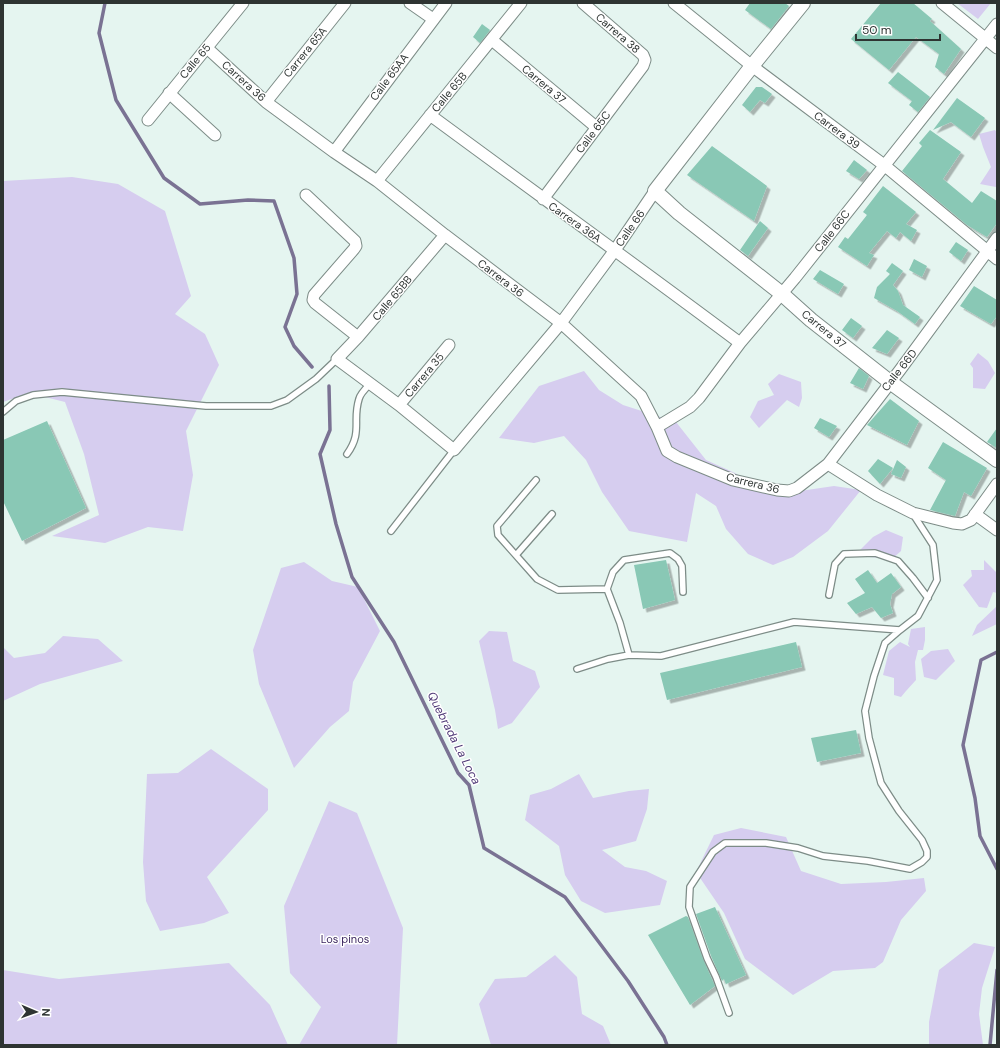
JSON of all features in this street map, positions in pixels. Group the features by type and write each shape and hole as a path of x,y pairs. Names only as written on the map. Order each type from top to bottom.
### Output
{"street":[{"name":"Calle 65","path":"148,120 243,3"},
{"name":"Carrera 65A","path":"266,102 345,3"},
{"path":"410,3 433,19"},
{"name":"Calle 65AA","path":"334,152 446,3"},
{"name":"Calle 65B","path":"377,181 521,3"},
{"name":"Carrera 38","path":"584,3 643,55 645,60 644,66"},
{"name":"Carrera 39","path":"674,3 752,66 884,165 997,259"},
{"name":"Calle 66","path":"454,450 561,323 615,250 655,191 752,66 804,3"},
{"path":"942,3 997,48"},
{"name":"Calle 66C","path":"657,427 690,407 699,398 740,344 782,294 997,24"},
{"name":"Carrera 37","path":"492,40 596,127"},
{"name":"Carrera 36","path":"207,48 266,102 334,152 377,181 445,235 561,323 641,396 657,427 667,451 677,458 733,480 777,490 789,491"},
{"name":"Calle 65C","path":"542,198 644,66"},
{"path":"169,93 215,135"},
{"name":"Carrera 36A","path":"430,115 615,250 740,344"},
{"name":"Carrera 37","path":"655,191 679,213 782,294 811,320 890,382 997,460"},
{"path":"306,195 355,242 356,246 354,250 314,295 313,300 358,337"},
{"name":"Calle 65BB","path":"337,360 445,235"},
{"name":"Calle 66D","path":"789,491 797,488 828,464 997,238"},
{"name":"Carrera 35","path":"399,405 449,345"},
{"name":"Carrera 35","path":"337,360 399,405 454,450"},
{"path":"828,464 877,496 913,513 953,523 962,524 971,520 997,484"},
{"path":"975,514 997,530"}],"lane":[{"path":"3,412 16,401 33,395 62,392 199,405 270,406 287,400 316,379 337,360"},
{"path":"347,454 354,445 357,428 356,411 359,397 370,384"},
{"path":"391,531 454,450"},
{"path":"536,480 497,526 498,535 537,580 558,590 607,589"},
{"path":"729,1013 689,907 690,887 713,852 725,842 766,843 798,848 824,856 868,861 910,869 922,862 927,857 927,850 922,840 899,811 882,783 869,738 865,711 874,676 886,643 918,616 937,580 933,545 913,513"},
{"path":"516,555 552,514"},
{"path":"629,655 620,624 607,589 613,572 624,560 670,553 678,559 682,566 683,592"},
{"path":"829,594 835,564 844,554 875,553 898,561 928,598"},
{"path":"577,669 608,659 629,655 661,656 794,622 900,630"}],"green space":[{"path":"957,3 991,3 978,19"},
{"path":"995,130 997,133 996,187 980,184 991,167 979,134"},
{"path":"72,177 118,184 165,211 191,296 175,314 205,334 219,365 186,431 193,475 183,531 148,527 105,543 52,536 99,515 84,454 65,402 29,393 3,402 3,181"},
{"path":"978,353 988,361 995,373 985,389 973,388 973,368 970,364"},
{"path":"584,371 599,390 623,405 676,422 706,460 735,473 764,492 800,491 834,486 861,490 828,531 793,557 773,565 748,554 726,529 716,506 696,493 687,542 629,531 602,492 586,460 564,436 534,443 499,438 539,386"},
{"path":"779,374 801,382 802,398 799,407 787,400 759,428 750,417 758,401 774,395 768,384"},
{"path":"886,530 903,537 901,551 892,559 870,557 860,550 873,537"},
{"path":"984,560 997,573 997,593 993,592 987,608 979,607 963,585 972,576 971,570 984,570"},
{"path":"304,562 332,581 358,587 380,631 353,682 349,711 330,727 294,768 259,684 253,650 281,568"},
{"path":"997,606 997,624 972,636 977,625"},
{"path":"925,627 923,650 918,650 915,662 916,680 901,697 894,695 894,678 883,675 889,651 900,642 910,647 908,644 911,629"},
{"path":"489,631 507,632 513,661 535,671 540,687 512,723 498,729 479,641"},
{"path":"63,636 98,639 123,661 40,684 3,701 3,647 14,658 45,653"},
{"path":"948,649 955,661 936,680 924,677 921,659 931,651"},
{"path":"211,749 268,789 268,810 207,877 229,913 204,923 160,931 146,901 143,862 147,774 178,773"},
{"path":"579,774 593,798 649,789 647,809 636,841 602,850 625,867 646,871 667,881 660,905 605,913 581,901 565,875 559,846 525,820 530,795 551,789"},
{"name":"Los pinos","path":"329,801 357,813 403,928 397,1045 299,1045 321,1007 290,973 284,906"},
{"path":"741,828 786,837 801,871 841,884 886,882 924,878 926,891 901,920 883,962 875,968 833,971 793,995 745,959 724,913 696,872 714,835"},
{"path":"974,943 995,947 982,988 979,1014 983,1045 929,1045 929,1022 939,970"},
{"path":"555,955 577,977 582,1014 603,1026 611,1045 491,1045 479,1004 495,979 526,977"},
{"path":"229,963 270,1005 288,1045 3,1045 3,970 59,979"}],"building":[{"path":"750,3 785,3 789,6 771,29 745,10"},
{"path":"881,3 913,3 932,19 930,21 961,49 944,74 935,67 939,54 916,37 889,70 851,39"},
{"path":"482,24 490,30 480,43 473,37"},
{"path":"898,72 930,97 918,112 909,105 912,101 888,83"},
{"path":"756,87 762,87 772,94 765,103 760,100 750,112 742,105"},
{"path":"957,98 985,118 971,137 951,122 933,130"},
{"path":"930,130 961,152 943,179 972,203 981,191 997,201 997,223 987,237 967,225 902,171 922,146 919,143"},
{"path":"712,146 767,186 754,221 687,175"},
{"path":"854,160 867,170 859,179 846,171"},
{"path":"883,186 916,212 906,224 917,230 911,241 900,232 896,238 887,231 869,253 874,255 867,266 838,247 845,237 848,239 867,215 863,212"},
{"path":"760,221 768,228 748,256 740,250"},
{"path":"956,242 968,250 961,261 949,252"},
{"path":"914,259 927,266 922,277 909,270"},
{"path":"892,263 903,271 893,285 898,291 903,305 920,317 915,324 897,311 874,298 877,287 890,274 886,271"},
{"path":"820,270 844,284 838,294 813,279"},
{"path":"974,286 997,300 997,316 991,324 960,306"},
{"path":"851,318 862,326 853,338 842,330"},
{"path":"887,330 899,338 887,354 872,348"},
{"path":"859,368 869,376 863,389 850,383"},
{"path":"890,399 919,421 907,445 867,425"},
{"path":"820,418 837,426 829,437 814,428"},
{"path":"47,421 86,508 22,541 3,501 3,440"},
{"path":"997,428 997,448 987,442"},
{"path":"943,442 987,468 971,496 964,492 955,516 930,510 946,480 928,468"},
{"path":"878,459 893,468 880,484 868,471"},
{"path":"897,460 906,467 901,478 891,474"},
{"path":"666,560 675,600 643,609 634,565"},
{"path":"868,570 877,583 891,573 901,587 892,594 890,604 893,613 881,618 872,607 856,614 847,603 865,593 855,579"},
{"path":"796,642 802,667 667,700 660,673"},
{"path":"856,730 861,753 817,762 811,738"},
{"path":"715,907 746,975 726,984 724,979 722,981 711,956 696,914"},
{"path":"686,916 688,917 703,959 715,986 690,1005 648,935"}],"waterway":[{"name":"Quebrada La Loca","path":"105,3 99,33 116,100 164,178 200,204 248,200 274,201 294,258 297,294 285,327 294,346 312,367"},
{"name":"Quebrada La Loca","path":"329,386 330,430 320,454 336,524 352,577 394,642 458,773 469,785 484,848 565,897 628,981 664,1037 667,1045"},
{"path":"997,652 981,660 963,745 975,798 980,836 997,869"},
{"path":"990,1045 997,970"}]}
